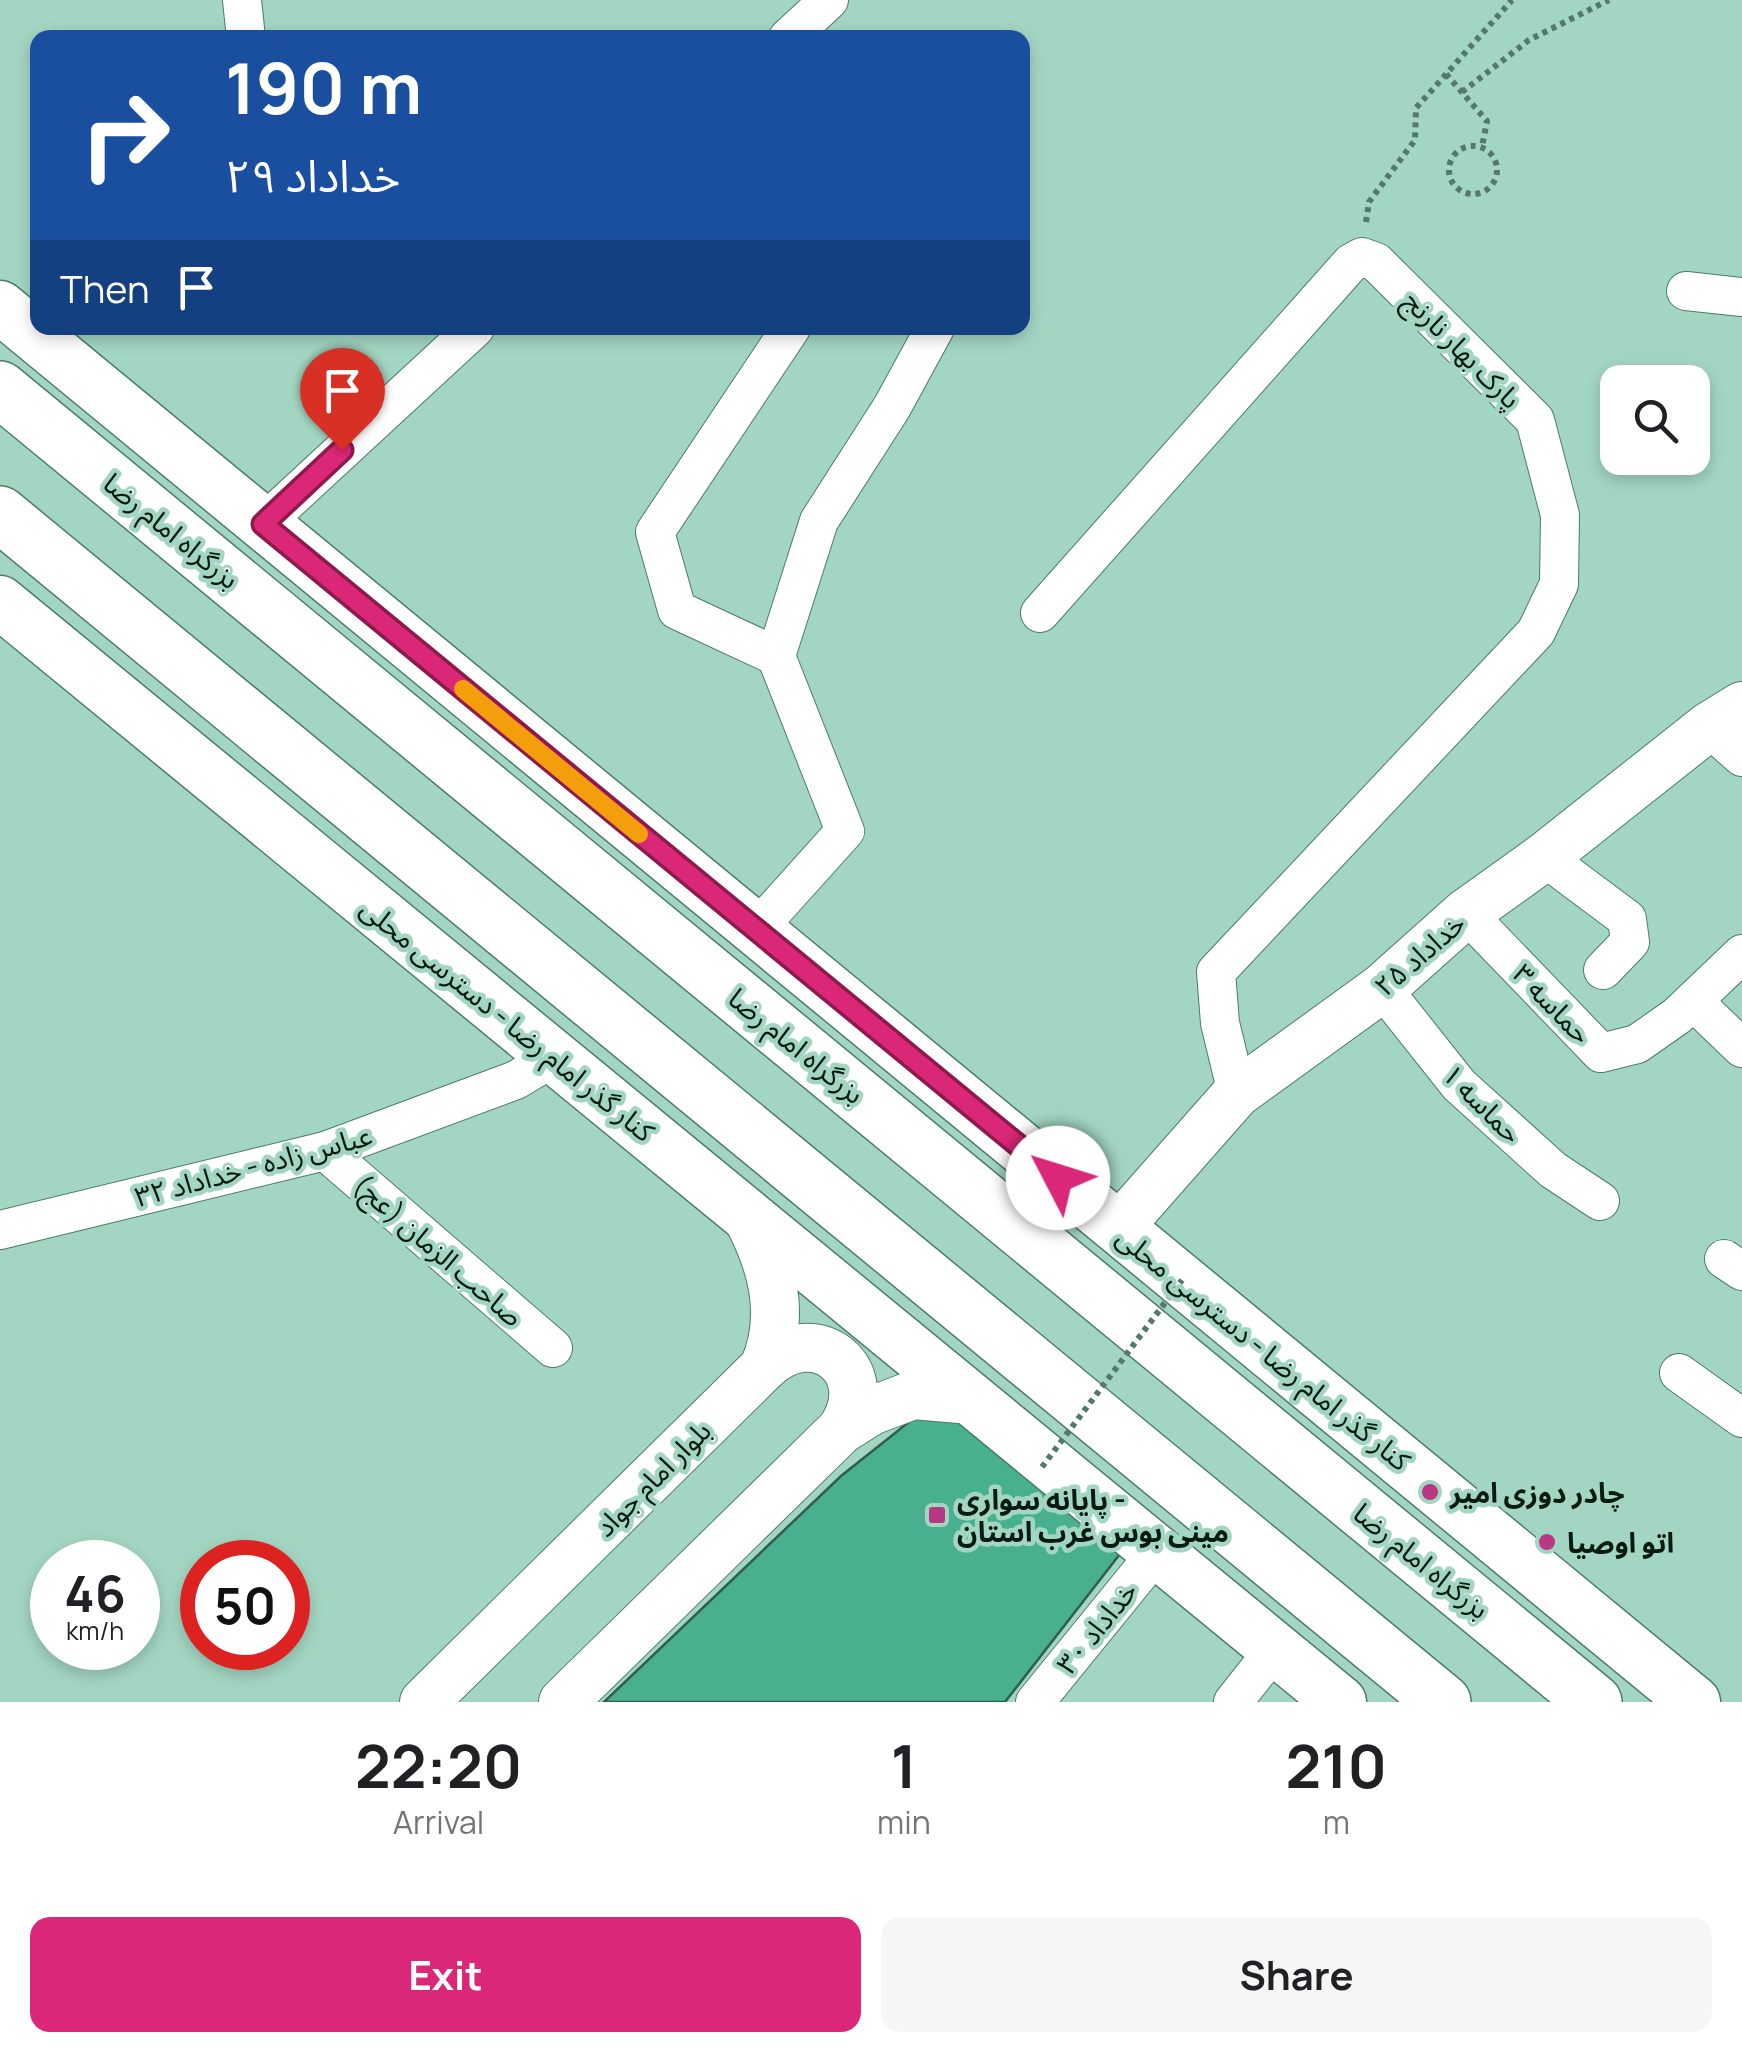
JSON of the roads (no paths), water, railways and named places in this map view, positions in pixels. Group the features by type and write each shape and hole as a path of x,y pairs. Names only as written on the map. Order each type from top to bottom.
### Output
{"highway":[{"name":"بزرگراه امام رضا","path":"9,396 1593,1701"},
{"path":"0,514 1443,1702"}],"main road":[{"name":"کنار گذر امام رضا - دسترسی محلی","path":"0,307 30,322"},
{"name":"کنار گذر امام رضا - دسترسی محلی","path":"65,340 263,524 1694,1702"},
{"path":"9,396 65,340"},
{"name":"کنار گذر امام رضا - دسترسی محلی","path":"0,602 1340,1702"},
{"path":"153,640 270,824"},
{"path":"394,713 568,775"},
{"path":"1078,1277 1118,1228"},
{"path":"1495,1538 1593,1701"}],"street":[{"path":"242,0 245,30"},
{"path":"797,30 829,0"},
{"name":"پارک بهار نارنج","path":"1040,614 1350,263 1362,257 1376,262 1534,420 1560,515 1559,584 1536,632 1216,972 1220,1022 1237,1093"},
{"path":"1686,291 1742,297"},
{"path":"263,524 467,335"},
{"path":"776,656 676,610 655,532 786,335"},
{"path":"756,930 846,832 776,656 819,521 892,407 932,335"},
{"name":"خداداد ۲۵","path":"1118,1228 1237,1093 1382,988 1466,913 1731,730"},
{"path":"1544,858 1627,919 1630,942 1603,970"},
{"name":"حماسه ۳","path":"1466,913 1601,1052 1638,1044 1693,1001 1742,954"},
{"name":"حماسه ۱","path":"1382,988 1459,1085 1552,1170 1600,1201"},
{"path":"1693,1001 1742,1048"},
{"name":"عباس زاده - خداداد ۳۲","path":"0,1230 325,1151 516,1080 554,1057"},
{"name":"صاحب الزمان (عج)","path":"325,1151 553,1348"},
{"path":"745,1213 762,1245 772,1282 774,1336 764,1366"},
{"path":"764,1366 775,1356 802,1347 816,1348 841,1362 854,1388 850,1416 841,1430"},
{"name":"بلوار امام جواد","path":"424,1702 764,1366"},
{"path":"1679,1373 1742,1418"},
{"path":"564,1702 841,1430 871,1411 913,1395 972,1400"},
{"name":"خداداد ۳۰","path":"1035,1702 1158,1552"},
{"path":"1234,1702 1276,1649"}],"place":[{"name":"چادر دوزی امیر","path":"1430,1492"},
{"name":"پایانه سواری - مینی بوس غرب استان","path":"937,1515"},
{"name":"اتو اوصیا","path":"1547,1542"}]}
